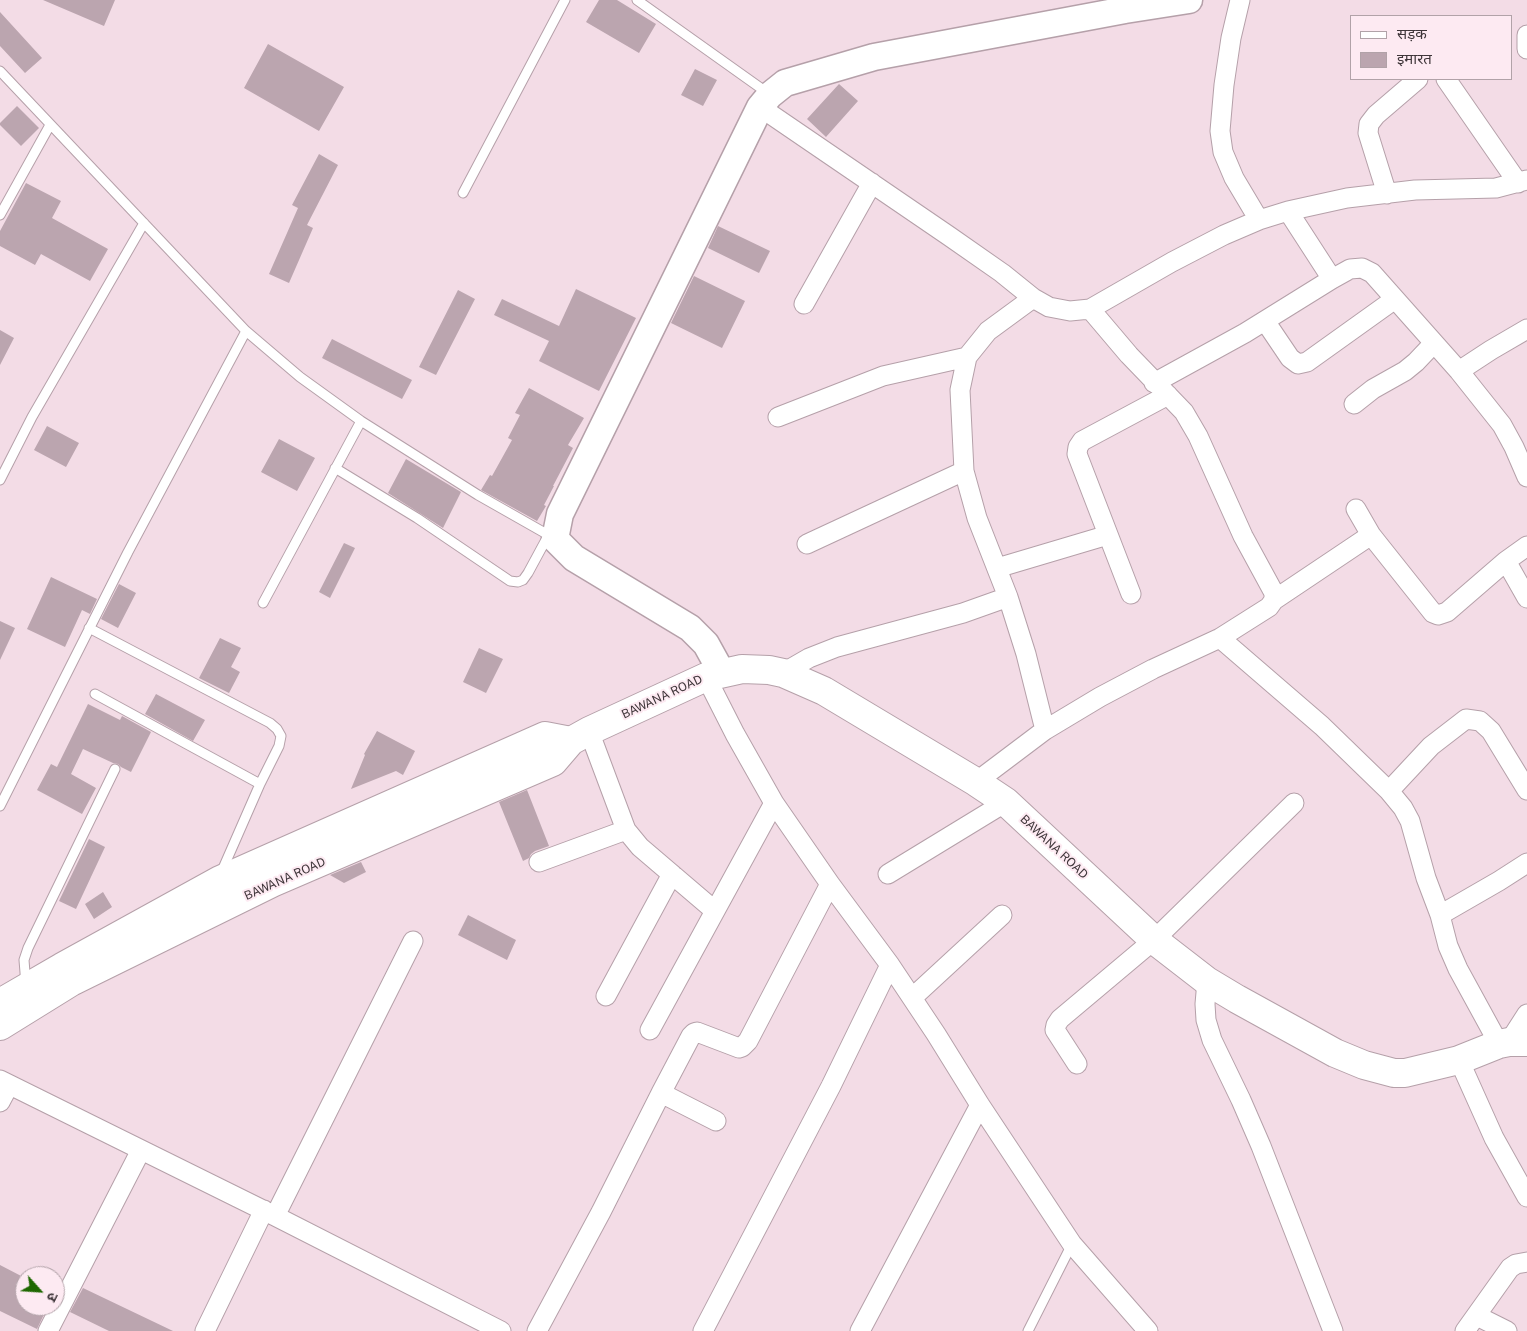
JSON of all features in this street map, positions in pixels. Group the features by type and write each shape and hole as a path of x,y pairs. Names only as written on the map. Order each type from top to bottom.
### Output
{"main road":[{"name":"BAWANA ROAD","path":"0,1003 26,988 220,893 350,836 545,736 580,736 714,675 742,669 769,670 783,673 824,692 976,782 1006,802 1154,940 1207,981 1335,1053 1394,1073 1405,1073 1459,1060 1511,1043"},
{"name":"BAWANA ROAD","path":"0,1026 220,893"}],"street":[{"path":"1148,1331 1072,1244 890,965 830,884 774,803 735,734 714,675 706,644 690,628 574,558 552,537 560,514 765,101 785,83 874,58 1115,12 1189,0"},
{"path":"1240,0 1224,85 1220,131 1223,152 1234,178 1259,220"},
{"path":"1527,35 1527,49"},
{"path":"1387,194 1368,133 1370,124 1376,115 1417,80"},
{"path":"765,101 872,184 979,257 1033,298 1049,307 1070,311 1090,309 1172,262 1224,235 1259,220 1288,211 1348,198 1415,190 1496,188 1522,182 1447,80"},
{"path":"804,304 872,184"},
{"path":"1288,211 1332,279"},
{"path":"1131,594 1077,454 1078,447 1082,441 1264,321 1350,269 1362,268 1372,273 1459,371 1502,425 1527,477"},
{"path":"1033,298 988,330 967,357 960,390 964,471 977,518 1008,597 1026,654 1045,730"},
{"path":"1264,321 1290,358 1298,364 1306,362 1395,299"},
{"path":"1090,309 1129,355 1184,412 1198,436 1242,536 1274,593 1274,600"},
{"path":"1459,371 1527,329"},
{"path":"1354,404 1373,389 1405,371 1434,343"},
{"path":"778,417 883,376 967,357"},
{"path":"807,544 964,471"},
{"path":"1356,509 1372,535 1433,613 1438,615 1447,612 1506,561 1527,546"},
{"path":"997,568 1108,535"},
{"path":"976,782 1045,730 1100,697 1153,669 1220,638 1269,607 1274,600 1372,535"},
{"path":"1506,561 1527,598"},
{"path":"783,673 809,658 837,647 963,613 1008,597"},
{"path":"1220,638 1322,726 1389,791 1403,808 1410,821 1448,946 1458,969 1511,1043 1527,1014"},
{"path":"1389,791 1431,746 1466,719 1480,720 1491,731 1527,790"},
{"path":"580,736 626,830 640,847 715,911"},
{"path":"888,874 1006,802"},
{"path":"650,1030 774,803"},
{"path":"1078,1064 1055,1030 1060,1019 1154,940 1294,804"},
{"path":"540,862 626,830"},
{"path":"1440,915 1527,863"},
{"path":"606,996 672,874"},
{"path":"537,1331 601,1212 691,1036 697,1032 739,1048 748,1041 830,884"},
{"path":"912,998 1002,914"},
{"path":"205,1331 270,1213 413,942"},
{"path":"703,1331 831,1086 890,965"},
{"path":"1207,981 1206,1020 1212,1040 1261,1146 1325,1328"},
{"path":"1459,1060 1494,1138 1527,1197"},
{"path":"0,1102 4,1083 270,1213 501,1331"},
{"path":"661,1093 716,1121"},
{"path":"860,1331 980,1105"},
{"path":"48,1331 140,1150"},
{"path":"1465,1331 1510,1268 1516,1264 1527,1262"},
{"path":"1477,1316 1507,1331"}],"lane":[{"path":"462,193 565,0"},
{"path":"637,0 765,101"},
{"path":"0,71 246,331 300,377 361,421 478,495 552,537 523,580 518,582 510,581 417,518 336,468"},
{"path":"0,215 50,125"},
{"path":"0,480 32,417 144,223"},
{"path":"0,806 181,450 246,331"},
{"path":"264,603 361,421"},
{"path":"89,628 270,723 281,736 279,746 223,866 220,893"},
{"path":"95,694 260,784"},
{"path":"26,988 24,960 28,948 115,769"},
{"path":"1028,1331 1072,1244"}],"building":[{"path":"43,0 115,0 104,26"},
{"path":"599,0 617,0 656,24 639,53 586,22"},
{"path":"0,12 42,58 25,73 0,46"},
{"path":"268,44 344,87 319,131 244,88"},
{"path":"695,69 717,80 703,106 681,95"},
{"path":"839,84 858,101 826,137 807,119"},
{"path":"17,106 39,128 21,146 0,125"},
{"path":"319,154 338,165 307,225 313,228 289,283 269,274 298,208 292,205"},
{"path":"26,183 61,201 52,218 108,249 90,281 41,254 35,265 0,246 0,231"},
{"path":"718,226 770,251 759,273 708,248"},
{"path":"694,276 745,301 722,348 671,323"},
{"path":"576,289 636,318 599,391 539,361 549,341 494,315 502,299 559,326"},
{"path":"458,290 475,299 436,375 419,367"},
{"path":"0,330 14,338 0,365"},
{"path":"332,339 412,380 402,399 322,358"},
{"path":"529,388 584,418 568,445 573,448 537,521 481,490 490,475 492,476 512,440 508,438 520,415 515,413"},
{"path":"47,426 79,443 66,467 34,450"},
{"path":"279,439 315,458 297,491 261,472"},
{"path":"406,459 461,492 443,528 388,493"},
{"path":"344,543 355,548 330,598 319,592"},
{"path":"51,577 97,599 90,614 82,610 65,647 27,629"},
{"path":"119,584 136,593 118,628 101,619"},
{"path":"0,621 15,628 0,660"},
{"path":"220,638 241,648 231,667 240,672 229,693 199,678"},
{"path":"479,648 503,659 486,693 463,682"},
{"path":"156,694 205,720 193,741 145,714"},
{"path":"88,704 120,720 122,716 151,732 131,772 118,764 83,749 71,774 96,788 82,814 37,790 51,764 57,767"},
{"path":"377,731 415,751 403,775 396,771 351,789 364,754"},
{"path":"527,790 549,846 535,851 529,858 523,861 499,802"},
{"path":"89,839 105,847 76,909 59,901"},
{"path":"361,862 366,872 344,883 330,875"},
{"path":"103,892 112,907 94,919 85,904"},
{"path":"468,915 516,940 507,960 458,935"},
{"path":"0,1265 15,1273 15,1316 43,1316 37,1329 0,1311"},
{"path":"83,1288 173,1331 109,1331 70,1312"}]}
